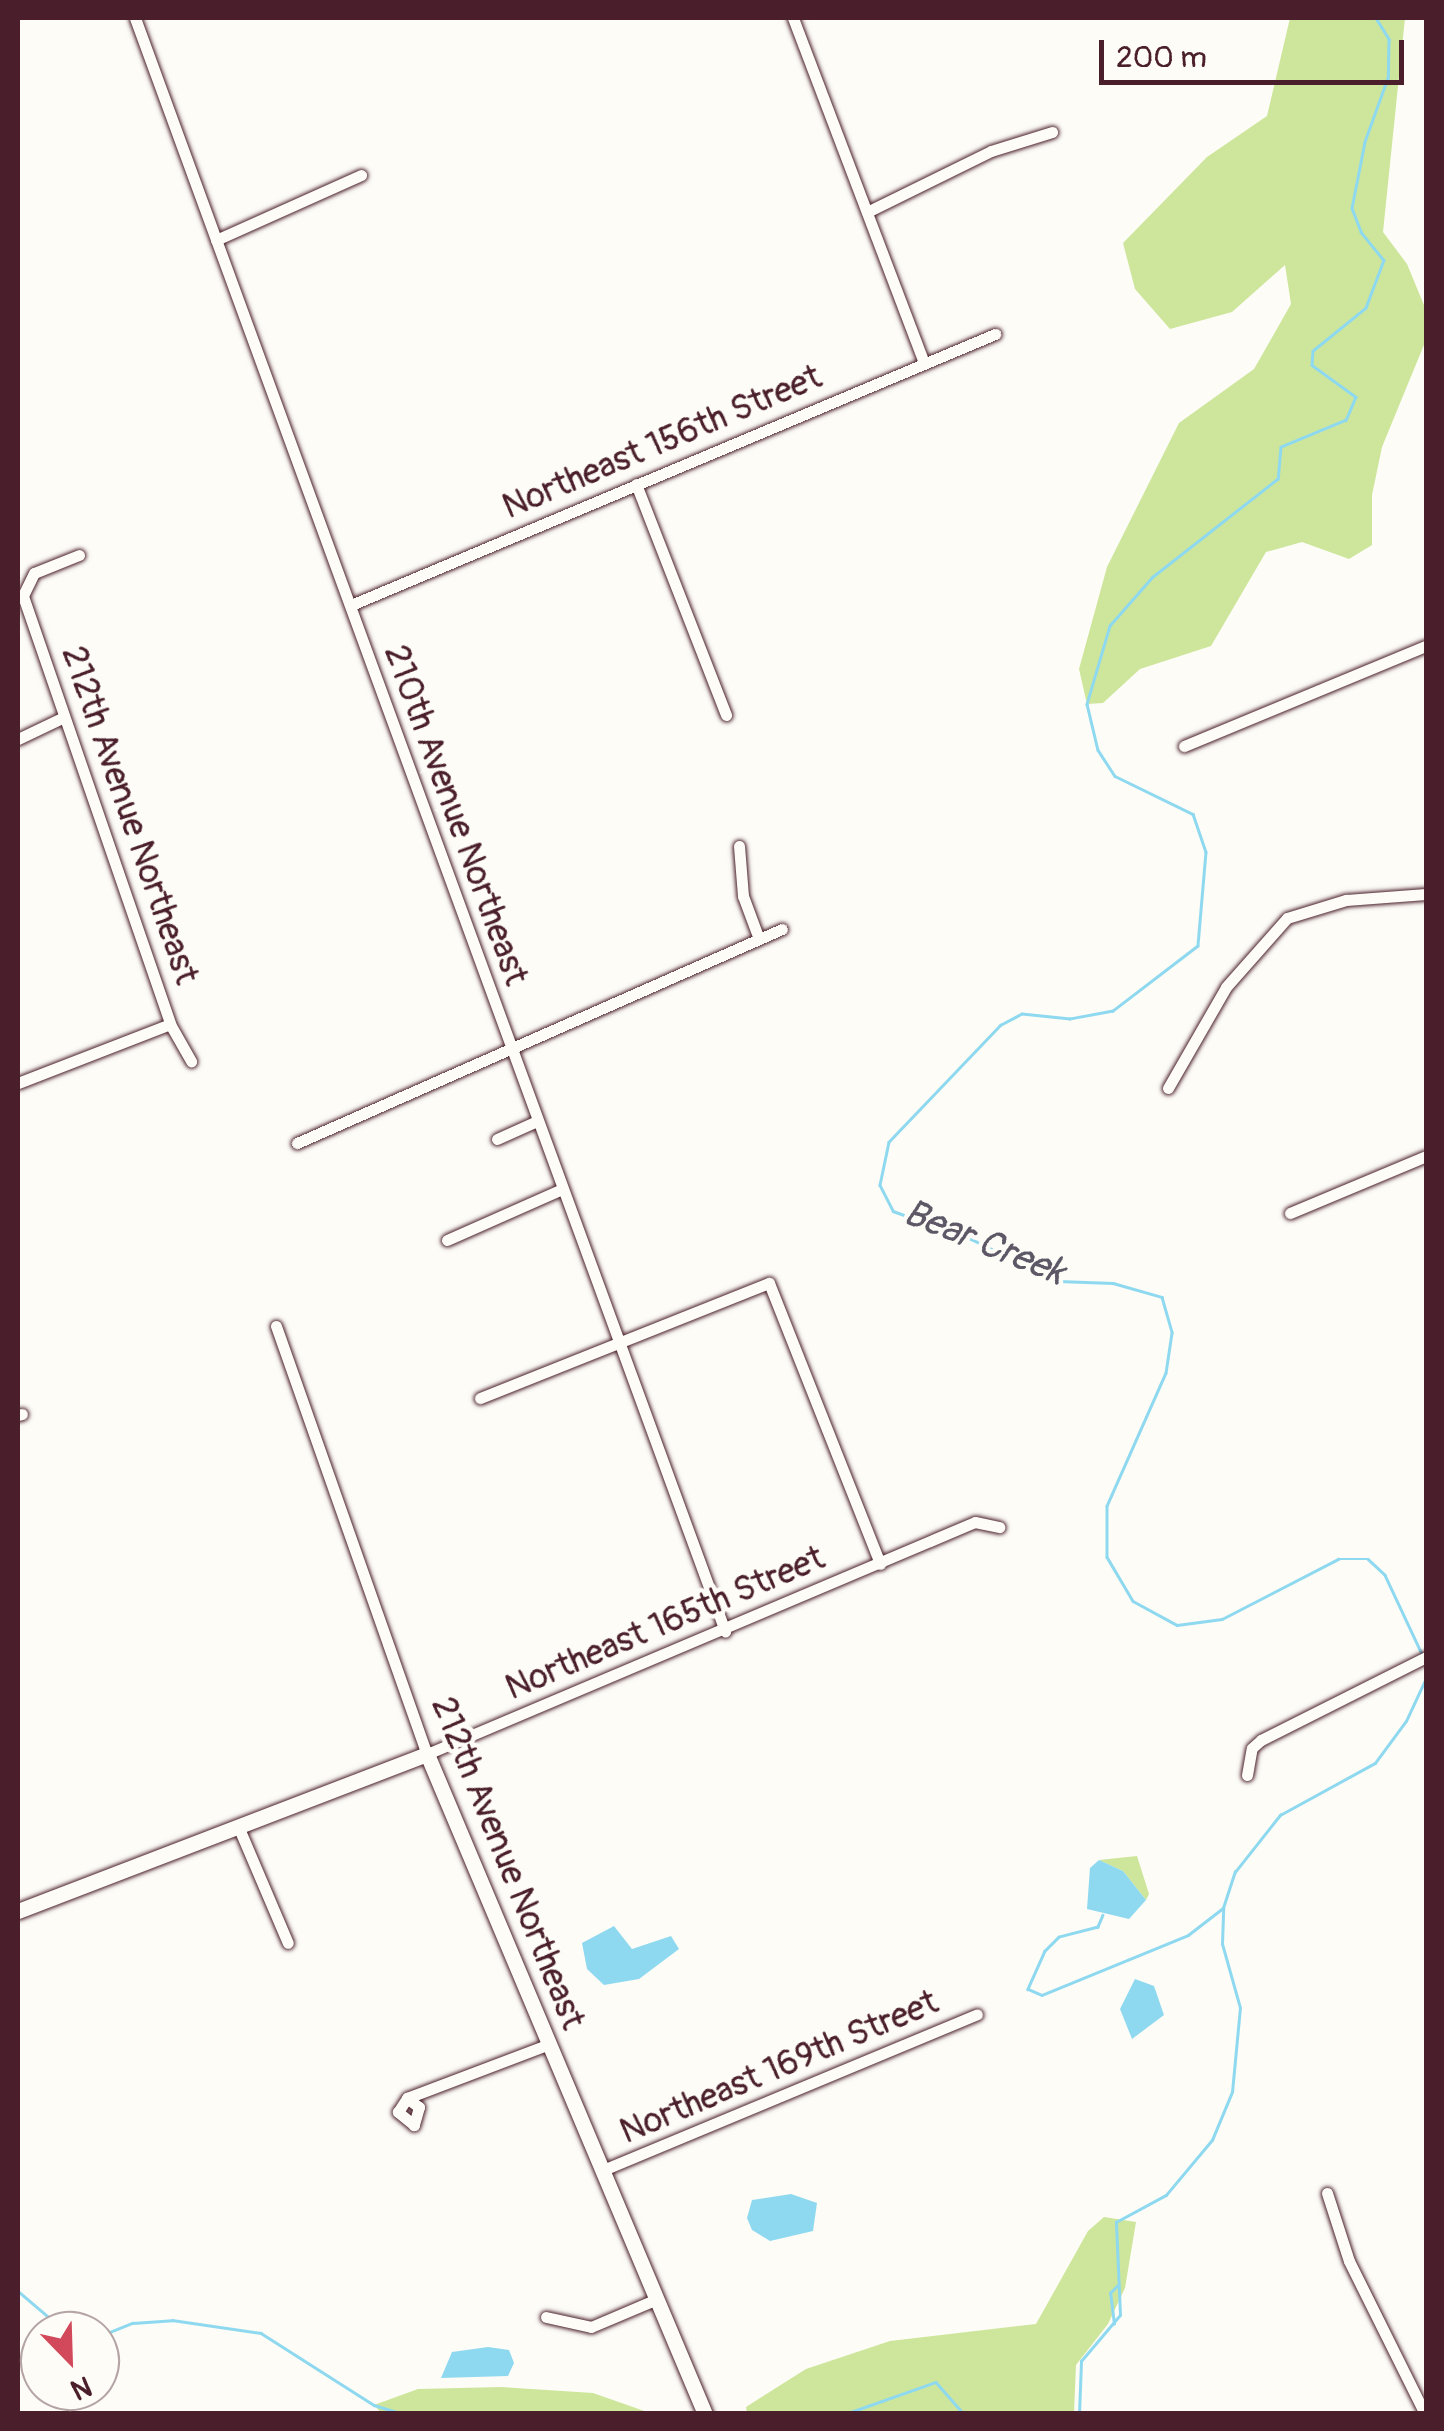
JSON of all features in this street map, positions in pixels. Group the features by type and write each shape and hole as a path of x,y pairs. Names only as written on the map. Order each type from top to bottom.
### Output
{"street":[{"name":"210th Avenue Northeast","path":"135,18 351,605 535,1122 725,1631"},
{"path":"793,18 924,362"},
{"path":"867,212 991,150 1052,132"},
{"path":"216,240 360,175"},
{"name":"Northeast 156th Street","path":"351,605 995,334"},
{"path":"636,484 726,715"},
{"name":"212th Avenue Northeast","path":"80,555 34,573 23,584 64,717 170,1024 192,1061"},
{"path":"1184,746 1426,646"},
{"path":"18,739 64,717"},
{"path":"739,846 743,896 760,939"},
{"path":"1168,1088 1226,987 1288,918 1346,900 1426,894"},
{"path":"297,1143 509,1045 782,929"},
{"path":"18,1082 170,1024"},
{"path":"496,1139 535,1122"},
{"path":"1290,1212 1426,1156"},
{"path":"447,1240 562,1189"},
{"path":"480,1398 769,1283 880,1564"},
{"name":"212th Avenue Northeast","path":"276,1326 427,1754 704,2414"},
{"name":"Northeast 165th Street","path":"18,1911 427,1754 975,1522 999,1526"},
{"path":"1247,1775 1252,1748 1261,1740 1426,1657"},
{"path":"238,1826 288,1943"},
{"name":"Northeast 169th Street","path":"603,2170 977,2014"},
{"path":"407,2098 549,2044"},
{"path":"1327,2194 1349,2261 1425,2414"},
{"path":"546,2317 591,2327 657,2299"}],"green space":[{"path":"1290,18 1405,18 1383,232 1407,264 1426,310 1426,340 1382,447 1372,495 1372,545 1349,559 1302,542 1266,552 1211,646 1140,669 1103,703 1087,704 1079,669 1107,567 1179,423 1254,369 1291,304 1285,265 1232,312 1170,329 1135,289 1123,243 1207,157 1267,116"},
{"path":"1137,1856 1149,1894 1146,1900 1123,1871 1099,1860"},
{"path":"1104,2217 1136,2222 1125,2288 1108,2324 1076,2365 1074,2413 747,2413 746,2407 806,2369 890,2341 1036,2324 1088,2231"},
{"path":"502,2387 593,2393 650,2413 382,2414 374,2405 418,2389"}],"water":[{"path":"1099,1860 1123,1871 1146,1900 1129,1919 1087,1909 1090,1868"},
{"path":"614,1926 632,1949 671,1936 679,1949 639,1979 604,1985 587,1969 582,1943"},
{"path":"1135,1979 1154,1986 1164,2015 1132,2039 1120,2009"},
{"path":"791,2194 817,2203 813,2231 770,2241 752,2230 747,2218 752,2200"},
{"path":"488,2347 509,2350 514,2363 508,2376 441,2378 452,2352"}],"waterway":[{"name":"Bear Creek","path":"1376,18 1389,39 1388,78 1365,142 1352,208 1361,232 1384,260 1366,308 1313,351 1312,365 1356,397 1346,420 1281,447 1278,479 1153,577 1110,626 1087,704 1098,750 1115,776 1193,814 1206,852 1198,946 1113,1011 1070,1019 1022,1014 1001,1025 889,1142 880,1185 893,1211 971,1239 1058,1281 1113,1283 1162,1297 1172,1333 1166,1373 1107,1506 1107,1557 1133,1601 1177,1625 1222,1619 1338,1559 1368,1559 1385,1575 1423,1656"},
{"name":"Bear Creek","path":"1079,2414 1081,2361 1120,2315 1116,2222 1166,2195 1212,2140 1232,2092 1240,2008 1222,1944 1223,1908 1235,1872 1280,1815 1375,1763 1406,1721 1426,1678 1425,1663"},
{"path":"1103,1915 1098,1927 1059,1937 1045,1951 1028,1989 1042,1995 1188,1935 1223,1908"},
{"path":"1114,2324 1110,2293 1118,2285"},
{"path":"18,2291 42,2311"},
{"path":"120,2328 133,2323 172,2320 261,2333 374,2405 403,2414"},
{"path":"845,2414 936,2382 964,2414"}]}
